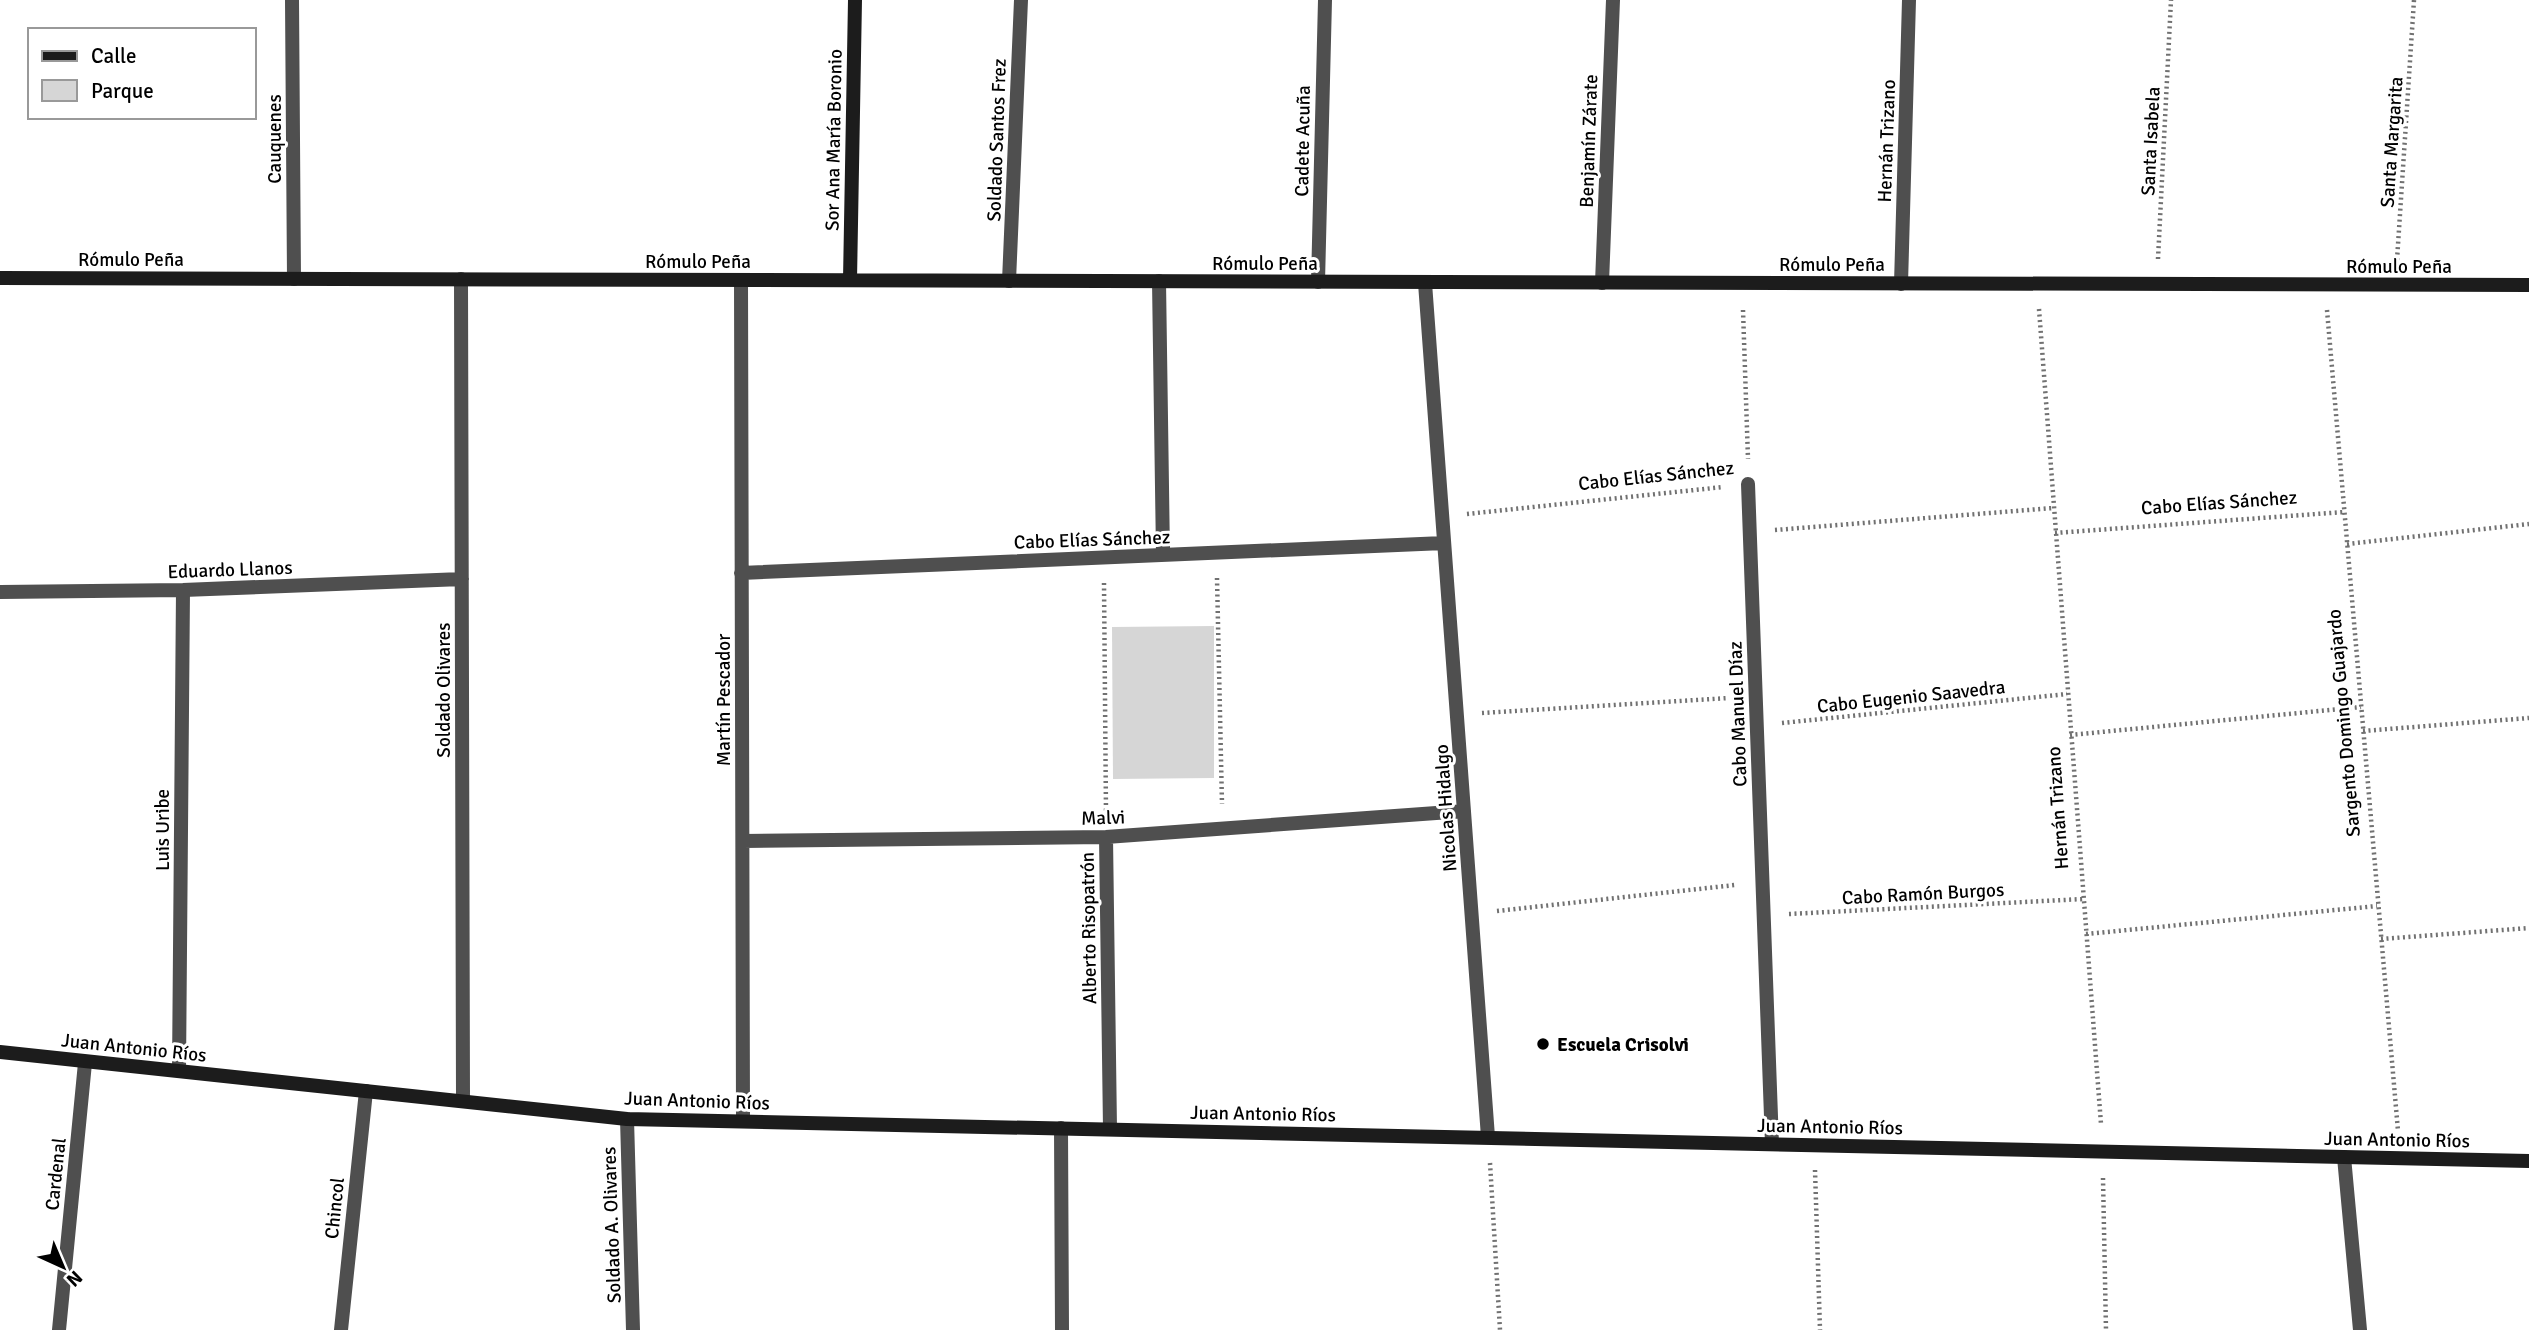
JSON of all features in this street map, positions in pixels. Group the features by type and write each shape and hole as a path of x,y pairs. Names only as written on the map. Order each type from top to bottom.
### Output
{"street":[{"name":"Cauquenes","path":"292,0 294,279"},
{"name":"Sor Ana María Boronio","path":"850,280 855,0"},
{"name":"Soldado Santos Frez","path":"1009,281 1021,0"},
{"name":"Cadete Acuña","path":"1318,282 1325,0"},
{"name":"Benjamín Zárate","path":"1602,283 1613,0"},
{"name":"Hernán Trizano","path":"1901,284 1909,0"},
{"name":"Rómulo Peña","path":"0,278 2529,285"},
{"name":"Soldado Olivares","path":"461,279 463,1101"},
{"name":"Martín Pescador","path":"741,280 743,1121"},
{"path":"1159,281 1163,555"},
{"name":"Nicolas Hidalgo","path":"1425,282 1488,1137"},
{"name":"Cabo Manuel Díaz","path":"1748,484 1772,1144"},
{"name":"Cabo Elías Sánchez","path":"741,573 1444,543"},
{"name":"Eduardo Llanos","path":"0,592 183,590 462,579"},
{"name":"Luis Uribe","path":"179,1070 183,590"},
{"name":"Malvi","path":"743,841 1106,837 1464,811"},
{"name":"Alberto Risopatrón","path":"1106,837 1110,1129"},
{"name":"Juan Antonio Ríos","path":"0,1052 627,1119 2529,1161"},
{"name":"Cardenal","path":"59,1330 85,1063"},
{"name":"Chincol","path":"341,1330 366,1091"},
{"name":"Soldado A. Olivares","path":"627,1119 634,1330"},
{"path":"1061,1128 1062,1330"},
{"path":"2344,1157 2360,1330"}],"path":[{"name":"Santa Isabela","path":"2157,284 2171,0"},
{"name":"Santa Margarita","path":"2396,285 2414,0"},
{"path":"1742,283 1748,484"},
{"name":"Hernán Trizano","path":"2037,284 2103,1151 2106,1330"},
{"name":"Sargento Domingo Guajardo","path":"2325,285 2400,1158"},
{"name":"Cabo Elías Sánchez","path":"1442,517 1748,484"},
{"path":"1750,532 2053,508"},
{"name":"Cabo Elías Sánchez","path":"2055,533 2344,512"},
{"path":"2347,544 2529,524"},
{"path":"1217,553 1222,829"},
{"name":"Alberto Risopatrón","path":"1103,558 1106,837"},
{"name":"Cabo Eugenio Saavedra","path":"1757,726 2067,694"},
{"path":"1457,715 1756,696"},
{"path":"2070,735 2361,707"},
{"path":"2363,731 2529,718"},
{"path":"1472,914 1762,882"},
{"name":"Cabo Ramón Burgos","path":"1763,915 2083,900"},
{"path":"2086,934 2378,906"},
{"path":"2381,939 2529,928"},
{"path":"1488,1137 1500,1330"},
{"path":"1814,1145 1820,1330"}],"green space":[{"path":"1214,626 1214,778 1113,779 1112,627"}],"place":[{"name":"Escuela Crisolvi","path":"1543,1044"}]}
